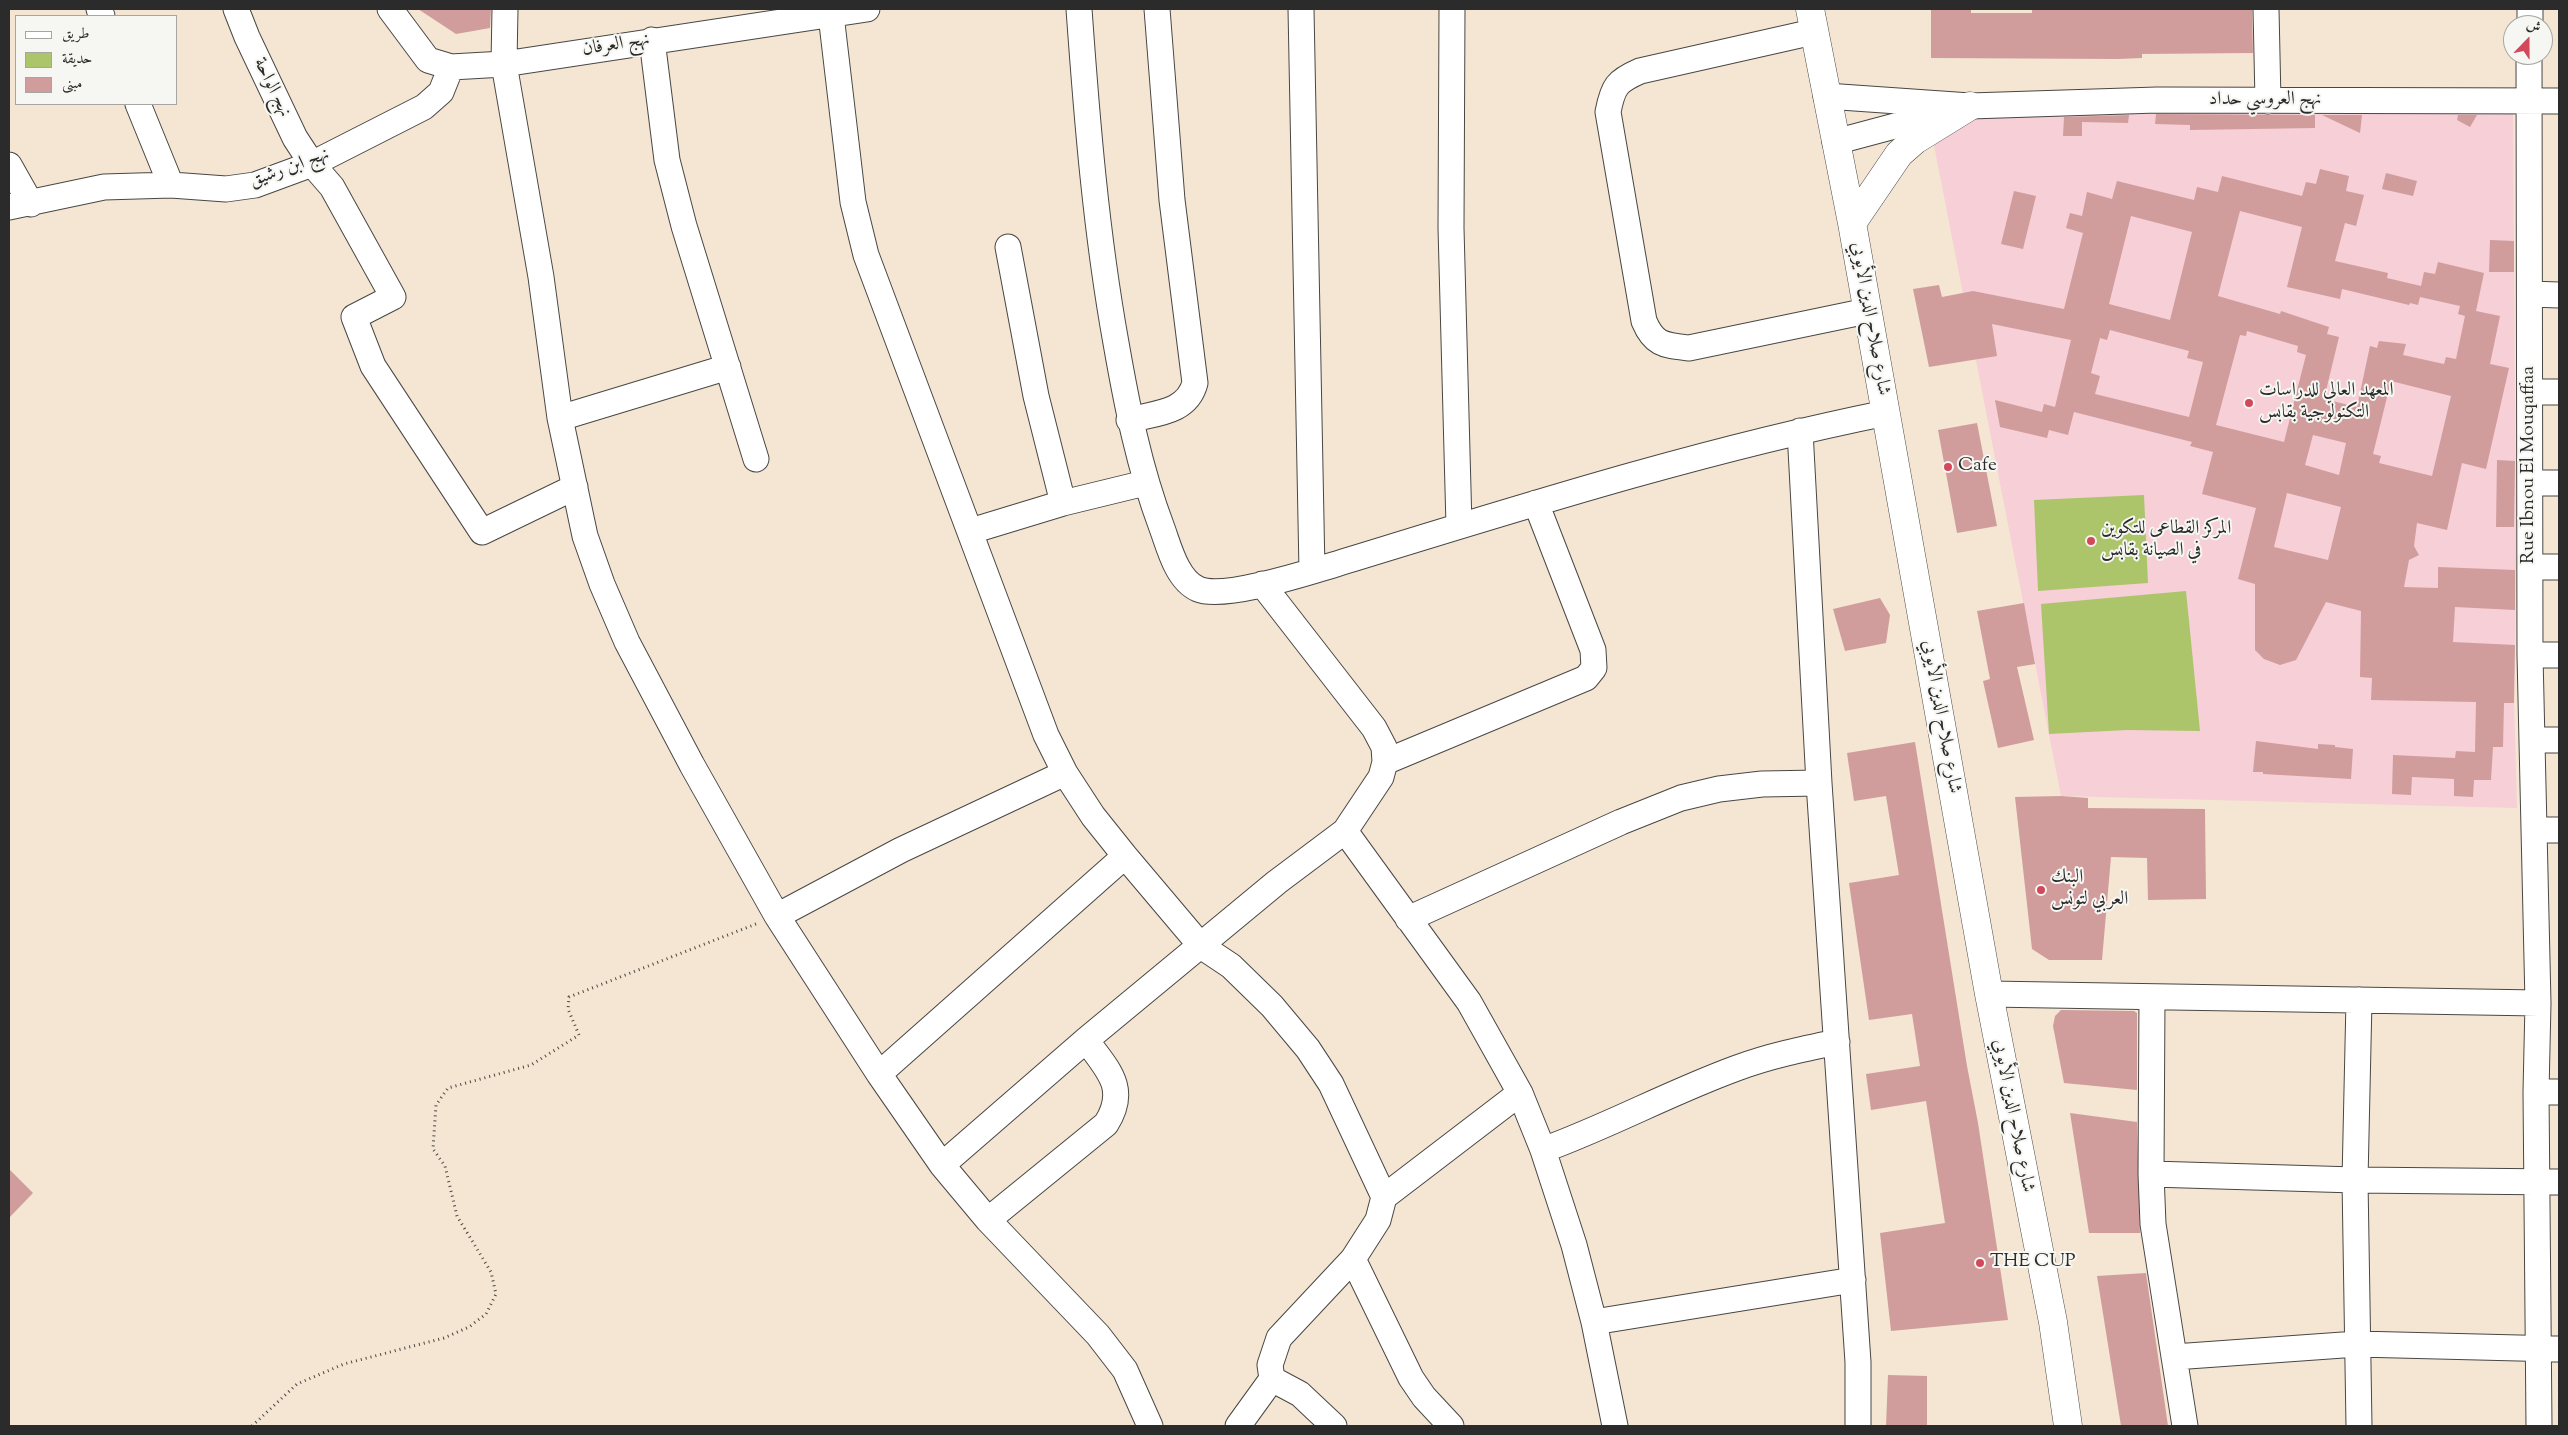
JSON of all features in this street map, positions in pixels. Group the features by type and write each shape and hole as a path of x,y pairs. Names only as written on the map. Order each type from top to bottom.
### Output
{"main road":[{"name":"شارع صلاح الدين الأيوبي","path":"1812,20 1852,223 1989,994 2053,1322 2068,1426"},
{"path":"1852,223 1898,154 1915,140 1970,106"}],"street":[{"name":"نهج الواحة","path":"236,9 246,37 295,138 312,164 332,187 393,297 354,317 373,366 482,532 575,487"},
{"path":"505,9 504,64 541,276 560,418 585,536 626,642 692,765 777,916 879,1074 942,1165 988,1220 1098,1335 1125,1370 1150,1426"},
{"name":"نهج العرفان","path":"399,14 428,60 451,67 504,64 652,40 868,9"},
{"path":"1079,9 1092,185 1106,289 1130,420 1145,483 1177,566 1187,580 1198,589 1212,591 1262,584 1312,571 1652,468 1800,431 1886,413"},
{"path":"1130,420 1178,407 1186,402 1195,384 1172,200 1157,9"},
{"path":"1301,9 1312,571"},
{"path":"1452,9 1451,228 1459,526"},
{"path":"2266,9 2268,102"},
{"path":"831,15 853,202 866,255 971,531 1039,717 1065,773 1093,816 1201,946 1230,966 1272,1006 1308,1049 1331,1084 1384,1197"},
{"path":"1812,20 1640,70 1623,79 1612,92 1608,112 1644,321 1651,337 1669,346 1689,348 1867,311"},
{"path":"652,40 667,160 684,226 756,459"},
{"name":"Rue Ibnou El Mouqaffaa","path":"2530,65 2530,655 2538,1003 2548,1092 2549,1349 2539,1426"},
{"name":"نهج ابن رشيق","path":"20,206 104,187 171,185 226,189 255,185 312,164 390,126 424,107 441,92 451,67"},
{"path":"1826,96 1970,106"},
{"name":"نهج العروسي حداد","path":"1970,106 2157,100 2268,102 2559,100"},
{"path":"138,105 171,185"},
{"path":"1835,142 1970,106"},
{"path":"9,165 20,206"},
{"path":"1008,247 1036,396 1063,503"},
{"path":"2530,294 2559,295"},
{"path":"560,418 728,367"},
{"path":"2530,392 2559,392"},
{"path":"1800,431 1819,783 1858,1362 1858,1426"},
{"path":"971,531 1063,503 1145,483"},
{"path":"2530,483 2559,483"},
{"path":"1385,762 1586,678 1594,668 1593,650 1536,503"},
{"path":"2530,567 2559,567"},
{"path":"942,1165 1086,1040 1277,882 1345,831 1381,777 1385,762 1384,747 1374,728 1262,584"},
{"path":"2530,655 2559,655"},
{"path":"2533,740 2559,740"},
{"path":"777,916 901,850 1065,773"},
{"path":"1408,920 1621,822 1680,798 1728,788 1819,783"},
{"path":"2534,830 2559,830"},
{"path":"1345,831 1469,1002 1520,1093 1542,1150 1574,1245 1594,1322 1615,1426"},
{"path":"879,1074 1125,856"},
{"path":"1989,994 2538,1003"},
{"path":"2152,998 2151,1174 2154,1224 2184,1426"},
{"path":"2359,1000 2355,1180 2359,1426"},
{"path":"988,1220 1106,1124 1114,1111 1117,1098 1112,1076 1086,1040"},
{"path":"1542,1150 1576,1138 1737,1068 1788,1052 1837,1042"},
{"path":"1238,1426 1272,1379 1270,1365 1280,1338 1353,1259 1378,1220 1384,1197 1520,1093"},
{"path":"2151,1174 2355,1180 2548,1182"},
{"path":"1353,1259 1411,1378 1424,1397 1451,1426"},
{"path":"1594,1322 1853,1280"},
{"path":"2174,1356 2357,1344 2549,1349"},
{"path":"1272,1379 1300,1394 1334,1426"}],"path":[{"path":"252,1426 297,1384 344,1364 444,1338 469,1327 486,1314 496,1294 491,1272 457,1216 445,1166 433,1149 436,1105 448,1088 531,1065 569,1043 579,1035 568,1009 570,997 777,916"}],"shaded area":[{"name":"المعهد العالي للدراسات التكنولوجية بقابس","path":"2513,107 2516,564 2514,703 2517,808 2061,796 1933,140 1957,108"}],"green space":[{"name":"المركز القطاعى للتكوين في الصيانة بقابس","path":"2144,495 2148,583 2038,591 2034,500"},
{"path":"2186,591 2200,731 2127,730 2049,734 2041,604"}],"building":[{"path":"418,9 491,9 490,28 456,34"},
{"path":"1931,9 1971,9 1971,13 2032,13 2032,9 2252,9 2253,53 2142,54 2142,58 2118,59 1931,58"},
{"path":"2156,114 2315,115 2315,128 2190,130 2190,125 2155,124"},
{"path":"2129,115 2128,123 2082,122 2082,136 2063,136 2064,117"},
{"path":"2322,115 2362,115 2360,133"},
{"path":"2458,115 2477,115 2470,127 2457,120"},
{"path":"2320,169 2349,176 2346,191 2364,195 2356,226 2345,223 2335,261 2388,273 2387,278 2421,286 2424,272 2435,274 2438,262 2484,273 2476,311 2500,316 2490,364 2509,368 2486,469 2462,463 2447,530 2417,523 2414,546 2419,555 2409,560 2404,587 2438,588 2438,567 2515,570 2515,610 2455,607 2453,642 2515,645 2514,703 2504,703 2503,747 2493,747 2491,780 2474,780 2473,797 2454,796 2454,779 2412,777 2411,795 2392,794 2393,755 2455,758 2456,751 2475,752 2476,702 2371,700 2372,678 2360,677 2361,611 2326,602 2296,660 2280,665 2264,659 2255,650 2255,584 2238,579 2256,508 2202,494 2213,452 2190,446 2192,442 2074,412 2068,435 2049,430 2047,438 2000,427 1995,400 2042,412 2044,404 2055,407 2071,340 1992,324 1997,356 1929,367 1913,289 1939,285 1942,297 1973,291 2064,309 2083,233 2066,228 2070,213 2082,216 2087,192 2112,199 2117,181 2194,200 2197,187 2218,192 2222,176 2302,196 2306,182 2316,184","holes":["2240,211 2302,227 2287,287 2340,299 2342,289 2409,305 2410,303 2418,305 2420,297 2460,306 2458,314 2465,316 2456,359 2446,357 2444,364 2403,355 2406,344 2379,341 2377,348 2370,346 2357,407 2324,399 2339,337 2327,334 2329,327 2281,311 2280,314 2218,296","2131,216 2192,232 2170,320 2109,304","2110,330 2189,351 2187,358 2203,362 2189,417 2095,394 2100,376 2091,373 2100,338 2107,340","2247,331 2298,346 2297,352 2306,355 2284,442 2216,425 2240,335 2246,336","2391,381 2451,396 2432,476 2379,463 2381,456 2373,454","2313,435 2346,443 2339,475 2305,465","2287,493 2341,507 2328,560 2274,547"]},
{"path":"2386,173 2417,181 2413,196 2382,189"},
{"path":"2014,191 2036,196 2023,249 2001,244"},
{"path":"2490,240 2514,241 2514,272 2489,272"},
{"path":"1977,423 1997,526 1957,533 1938,430"},
{"path":"2497,460 2515,461 2514,527 2496,527"},
{"path":"1880,598 1890,615 1886,643 1845,651 1833,609"},
{"path":"2024,603 2035,664 2017,667 2034,740 1998,748 1983,681 1990,679 1977,611"},
{"path":"2256,741 2318,749 2318,744 2353,749 2351,779 2253,772"},
{"path":"1915,742 1967,1066 1978,1123 2008,1320 1891,1331 1880,1233 1945,1223 1926,1101 1871,1110 1866,1074 1920,1066 1912,1014 1869,1020 1849,883 1899,875 1886,796 1854,801 1847,753"},
{"path":"2061,796 2088,798 2088,808 2205,809 2206,899 2148,900 2147,858 2111,857 2102,960 2049,960 2032,949 2015,797"},
{"path":"2061,1010 2134,1011 2137,1013 2137,1090 2064,1083 2053,1026 2055,1016"},
{"path":"2070,1113 2137,1122 2140,1233 2089,1233"},
{"path":"9,1169 33,1193 9,1218"},
{"path":"2146,1273 2168,1426 2121,1426 2097,1276"},
{"path":"1888,1375 1927,1376 1927,1426 1886,1426"}],"place":[{"name":"المعهد العالي للدراسات التكنولوجية بقابس","path":"2249,403"},
{"name":"Cafe","path":"1948,467"},
{"name":"المركز القطاعى للتكوين في الصيانة بقابس","path":"2091,541"},
{"name":"البنك العربي لتونس","path":"2041,890"},
{"name":"THE CUP","path":"1980,1263"}]}
